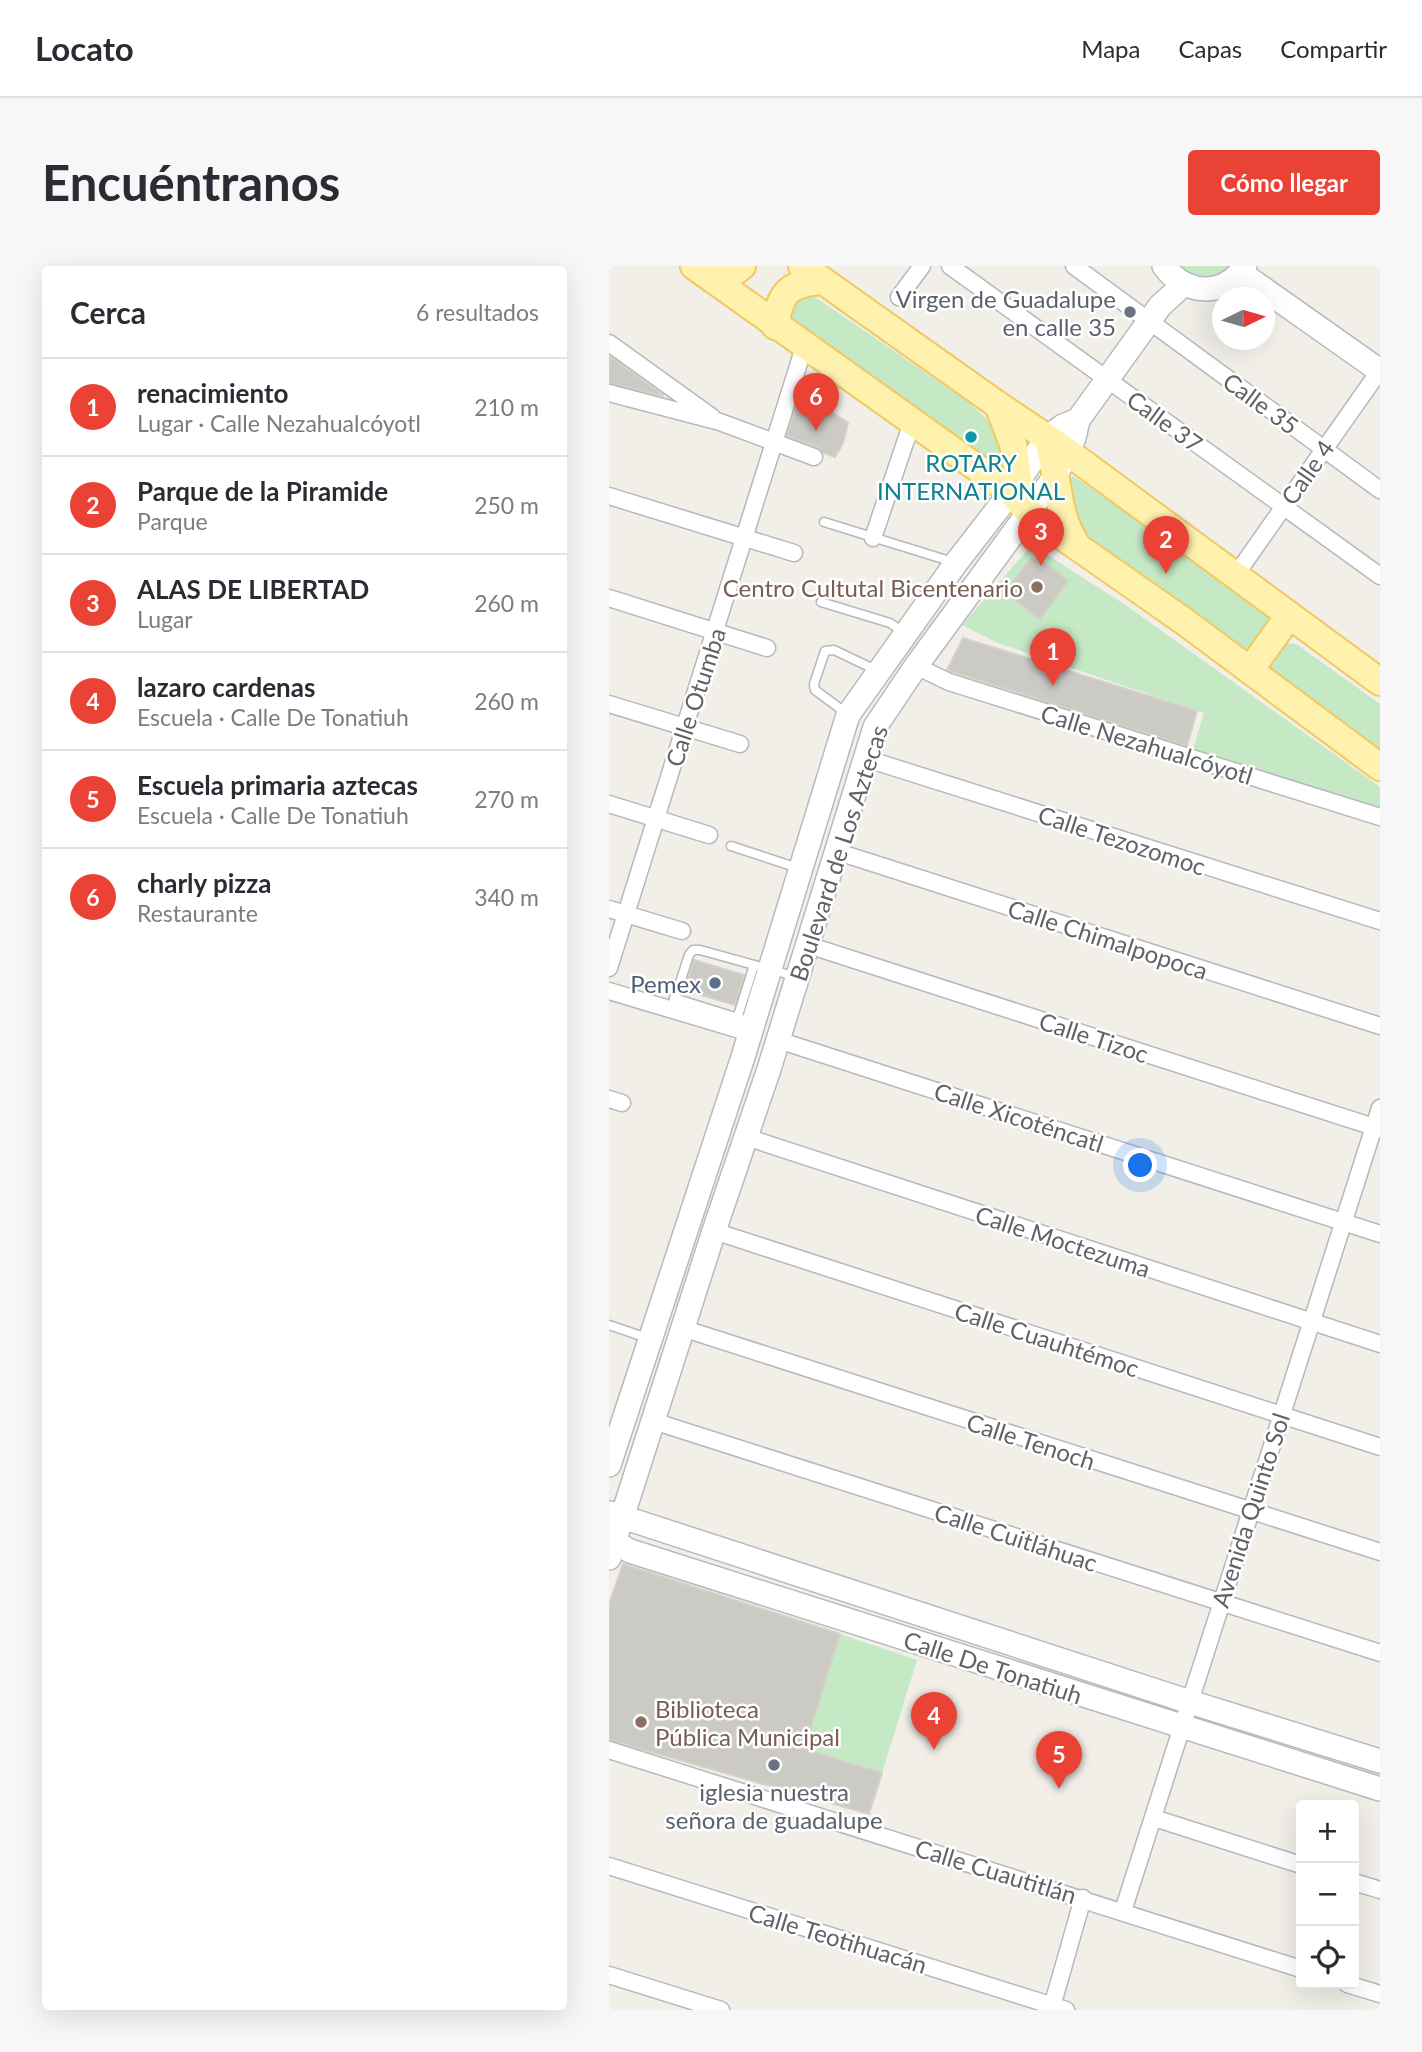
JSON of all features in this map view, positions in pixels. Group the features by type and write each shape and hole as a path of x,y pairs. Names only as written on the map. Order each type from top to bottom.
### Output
{"main road":[{"path":"704,273 731,274 742,266"},
{"path":"1173,275 1192,288 1209,290 1227,284 1243,269 1380,370"},
{"path":"704,273 912,422 1014,487 1029,513 1250,670 1380,767"},
{"path":"775,326 780,304 790,288 804,282 812,273 998,405 1057,455 1235,576 1380,682"},
{"name":"Boulevard de Los Aztecas","path":"609,1465 743,1060 744,1026 762,967 801,869 848,715 956,563 1014,487 1057,455 1074,438 1078,420 1154,313 1173,275"},
{"path":"998,405 1013,444 1014,487"},
{"path":"1057,455 1061,510 1077,546"},
{"name":"Boulevard de Los Aztecas","path":"611,1547 616,1514 653,1421 769,1069 835,851 881,715 1029,513 1057,455"},
{"path":"1250,670 1289,616"},
{"path":"743,1060 769,1069"},
{"name":"Calle De Tonatiuh","path":"616,1514 1190,1702 1380,1761"},
{"name":"Calle De Tonatiuh","path":"611,1547 630,1550 1380,1790"}],"street":[{"path":"899,297 922,266"},
{"name":"Calle 37","path":"950,266 1380,576"},
{"name":"Calle 35","path":"1074,266 1154,313 1323,449 1380,490"},
{"path":"609,343 720,422"},
{"name":"Calle Otumba","path":"609,968 804,347"},
{"name":"Calle 4","path":"1235,576 1380,370"},
{"path":"609,393 720,422 814,457"},
{"path":"873,538 912,422"},
{"path":"609,496 794,553"},
{"path":"609,598 767,648"},
{"name":"Calle Nezahualcóyotl","path":"916,666 949,682 1380,817"},
{"path":"609,704 740,744"},
{"name":"Calle Tezozomoc","path":"865,758 1380,921"},
{"path":"609,804 709,835"},
{"name":"Calle Chimalpopoca","path":"835,851 1380,1026"},
{"path":"609,909 682,931"},
{"name":"Calle Tizoc","path":"808,945 1377,1128"},
{"path":"609,990 672,1004 744,1026"},
{"name":"Calle Xicoténcatl","path":"778,1040 1380,1234"},
{"name":"Avenida Quinto Sol","path":"1123,1911 1310,1322 1377,1128 1380,1108"},
{"name":"Calle Moctezuma","path":"746,1137 1380,1344"},
{"name":"Calle Cuauhtémoc","path":"714,1231 1380,1447"},
{"name":"Calle Tenoch","path":"683,1328 1380,1552"},
{"name":"Calle Cuitláhuac","path":"653,1421 1380,1653"},
{"name":"Calle Cuautitlán","path":"609,1750 1296,1967"},
{"path":"1154,1818 1296,1863"},
{"name":"Calle Teotihuacán","path":"609,1866 1057,2009"},
{"path":"1359,1884 1380,1890"},
{"path":"1057,2009 1083,1898"},
{"path":"609,1975 721,2010"},
{"path":"1359,1988 1380,1994"}],"lane":[{"path":"824,522 956,563"},
{"path":"821,602 890,623 905,634"},
{"path":"848,715 815,690 814,684 825,651 834,650 879,671"},
{"path":"731,846 801,869"},
{"path":"672,1004 693,950 798,977"},
{"path":"609,1325 650,1339"}],"green space":[{"path":"1167,266 1243,266 1219,286"},
{"path":"815,297 970,403 1000,432 1011,464 1003,469 986,463 797,330 791,313 799,300"},
{"path":"1073,476 1265,606 1271,614 1271,621 1246,655 1073,542 1061,491"},
{"path":"1032,545 1127,606 1380,787 1380,819 1192,753 1204,713 998,643 962,625"},
{"path":"1282,643 1296,644 1380,704 1380,758 1266,668"},
{"path":"840,1634 917,1660 882,1773 804,1749"}],"building":[{"path":"609,356 663,395 663,396 609,383"},
{"path":"801,391 848,423 843,443 835,457 823,453 818,447 787,436"},
{"name":"Centro Cultutal Bicentenario","path":"1031,558 1044,562 1068,581 1040,619 1005,592"},
{"path":"963,638 1197,711 1187,746 947,670"},
{"name":"Pemex","path":"694,960 744,975 735,1005 685,990"},
{"path":"623,1564 840,1634 804,1749 882,1773 869,1814 609,1740 609,1605"}],"place":[{"name":"Virgen de Guadalupe en calle 35","path":"1130,312"},
{"name":"charly pizza","path":"816,431"},
{"name":"ROTARY INTERNATIONAL","path":"971,437"},
{"name":"ALAS DE LIBERTAD","path":"1041,566"},
{"name":"Parque de la Piramide","path":"1166,574"},
{"name":"Centro Cultutal Bicentenario","path":"1037,587"},
{"name":"renacimiento","path":"1053,686"},
{"name":"Pemex","path":"715,983"},
{"name":"Biblioteca Pública Municipal","path":"641,1722"},
{"name":"lazaro cardenas","path":"934,1750"},
{"name":"iglesia nuestra señora de guadalupe","path":"774,1765"},
{"name":"Escuela primaria aztecas","path":"1059,1789"}]}
